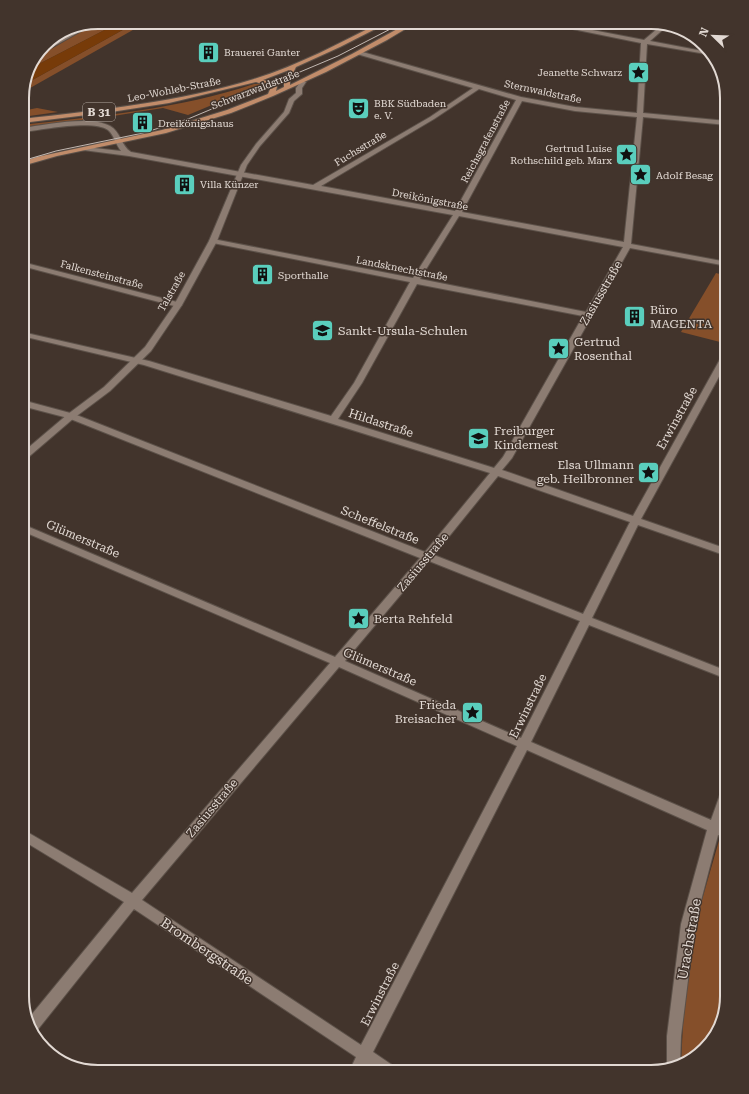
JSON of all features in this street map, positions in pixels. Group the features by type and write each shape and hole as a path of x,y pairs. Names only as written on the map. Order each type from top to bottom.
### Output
{"main road":[{"name":"Schwarzwaldstraße","path":"256,80 294,66 371,29"},
{"name":"Schwarzwaldstraße","path":"29,162 117,143 189,124 271,95 303,82 402,29"},
{"path":"287,88 287,79 294,66"},
{"path":"287,79 303,82"},
{"path":"256,80 272,84 274,87 271,95"},
{"name":"Leo-Wohleb-Straße","path":"29,120 108,111 164,102 206,94 256,80"}],"street":[{"path":"575,29 693,51"},
{"path":"644,43 660,30"},
{"path":"58,42 70,36"},
{"name":"Zasiusstraße","path":"34,1023 133,901 426,558 507,458 627,246 640,116 644,43"},
{"name":"Sternwaldstraße","path":"359,53 520,98 575,109 720,122"},
{"name":"Talstraße","path":"29,452 71,416 106,389 148,349 178,305 212,241 242,174 244,165 253,152 287,112 291,100 299,94 299,88 303,82"},
{"name":"Fuchsstraße","path":"314,187 432,118 478,87"},
{"path":"287,88 288,96 291,100"},
{"name":"Reichsgrafenstraße","path":"332,420 358,383 415,281 458,214 520,98"},
{"path":"29,129 75,124 96,124 111,129 121,149 129,154"},
{"name":"Dreikönigstraße","path":"85,149 129,154 242,174 720,263"},
{"name":"Landsknechtstraße","path":"212,241 588,315"},
{"name":"Falkensteinstraße","path":"29,266 178,305"},
{"name":"Hildastraße","path":"29,336 137,361 332,420 497,472 720,551"},
{"name":"Erwinstraße","path":"360,1065 524,744 584,620 635,521 720,367"},
{"name":"Scheffelstraße","path":"29,405 71,416 426,558 720,672"},
{"name":"Glümerstraße","path":"29,530 251,624 720,830"},
{"name":"Urachstraße","path":"673,1061 674,1036 688,924 714,828 720,811"},
{"name":"Brombergstraße","path":"29,838 133,901 379,1065"}],"shaded area":[{"path":"106,29 38,64 48,51 83,31"},
{"path":"106,29 124,29 31,81 38,64"},
{"path":"124,29 135,29 30,88 31,81"},
{"path":"254,84 262,84 188,115 163,108 107,117 29,126 29,124 110,115 168,106 226,93"},
{"path":"37,108 58,112 29,116 29,110"},
{"path":"716,273 720,274 720,342 681,332"},
{"path":"720,837 720,996 718,1014 706,1038 693,1051 681,1058 683,1024 695,924"}],"tram line":[{"path":"29,159 56,151 143,133 188,119 338,56 390,29"}],"place":[{"name":"Brauerei Ganter","path":"209,52"},
{"name":"Jeanette Schwarz","path":"638,72"},
{"name":"BBK Südbaden e. V.","path":"359,109"},
{"name":"Dreikönigshaus","path":"143,123"},
{"name":"Gertrud Luise Rothschild geb. Marx","path":"627,154"},
{"name":"Adolf Besag","path":"641,175"},
{"name":"Villa Künzer","path":"185,184"},
{"name":"Sporthalle","path":"263,275"},
{"name":"Büro MAGENTA","path":"635,317"},
{"name":"Sankt-Ursula-Schulen","path":"322,331"},
{"name":"Gertrud Rosenthal","path":"558,349"},
{"name":"Freiburger Kindernest","path":"479,438"},
{"name":"Elsa Ullmann geb. Heilbronner","path":"649,472"},
{"name":"Berta Rehfeld","path":"359,619"},
{"name":"Frieda Breisacher","path":"472,712"}]}
